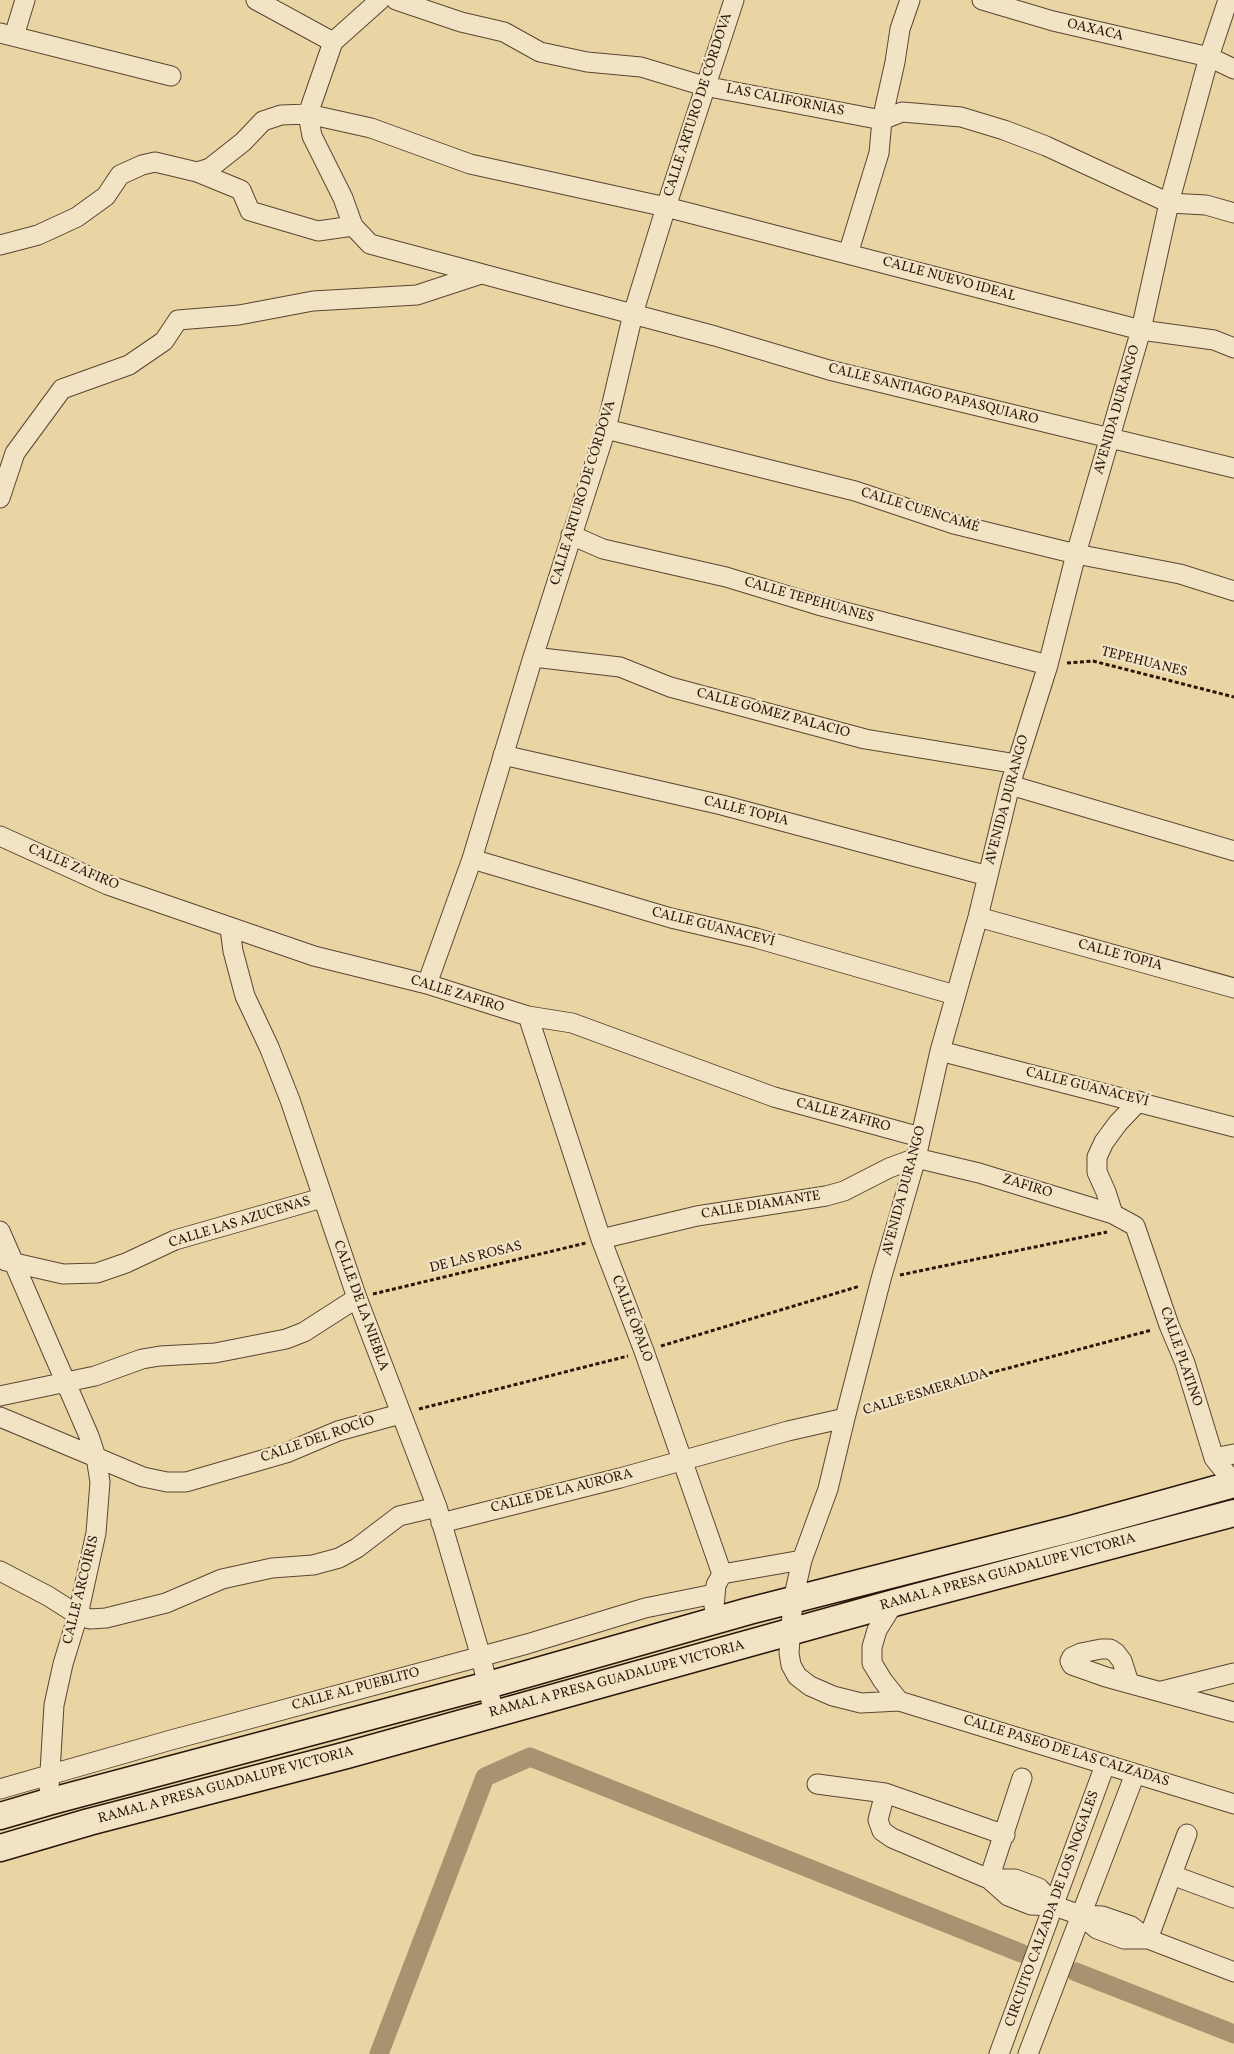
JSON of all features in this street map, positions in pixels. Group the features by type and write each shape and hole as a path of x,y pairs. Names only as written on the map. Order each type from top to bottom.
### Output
{"main road":[{"name":"RAMAL A PRESA GUADALUPE VICTORIA","path":"0,1816 488,1685 716,1620 1234,1484"},
{"name":"RAMAL A PRESA GUADALUPE VICTORIA","path":"0,1848 89,1822 348,1755 894,1603 1234,1513"}],"street":[{"path":"25,0 7,34 171,76"},
{"path":"256,0 333,42"},
{"path":"0,245 38,235 77,216 106,196 120,176 142,165 155,162 197,172 241,190 250,211 318,231 353,226 343,198 312,136 308,114 333,42 380,0"},
{"name":"LAS CALIFORNIAS","path":"396,0 460,22 504,32 540,52 587,62 641,67 704,86 882,120 902,112 961,117 1004,130 1046,146 1169,203"},
{"name":"CALLE ARTURO DE CÓRDOVA","path":"427,984 472,860 533,657 606,429 633,314 704,86 734,0"},
{"path":"848,254 879,152 882,120 900,29 910,0"},
{"name":"OAXACA","path":"982,0 1053,21 1209,57 1234,69"},
{"name":"AVENIDA DURANGO","path":"792,1632 793,1600 802,1560 828,1490 881,1279 916,1158 940,1052 978,917 1010,786 1048,664 1076,554 1141,330 1169,203 1209,57 1228,0"},
{"name":"CALLE NUEVO IDEAL","path":"197,172 210,168 219,162 263,121 281,115 308,114 371,128 470,164 666,207 1141,330 1214,340 1234,348"},
{"path":"1169,203 1206,205 1234,213"},
{"name":"CALLE SANTIAGO PAPASQUIARO","path":"353,226 370,244 715,336 829,370 1234,468"},
{"path":"0,498 15,453 62,389 129,365 164,341 178,320 239,315 313,301 417,295 481,274"},
{"name":"CALLE CUENCAMÉ","path":"606,429 855,491 932,519 1076,554 1180,574 1234,591"},
{"name":"CALLE TEPEHUANES","path":"571,535 603,550 726,577 818,605 1048,664"},
{"name":"CALLE GÓMEZ PALACIO","path":"533,657 620,667 670,687 865,739 1017,764"},
{"name":"CALLE TOPIA","path":"503,755 722,806 988,876"},
{"path":"1010,786 1234,851"},
{"name":"CALLE ZAFIRO","path":"0,836 108,885 230,929 314,956 427,984 528,1016 572,1023 774,1097 920,1137"},
{"name":"CALLE GUANACEVÍ","path":"472,860 671,918 756,938 955,995"},
{"name":"CALLE TOPIA","path":"978,917 1234,988"},
{"name":"CALLE DE LA NIEBLA","path":"230,929 233,951 245,996 269,1047 290,1100 357,1298 439,1515 481,1657 494,1714"},
{"name":"CALLE ÓPALO","path":"528,1016 601,1239 644,1352 722,1574"},
{"name":"CALLE GUANACEVÍ","path":"940,1052 1139,1101 1234,1127"},
{"path":"1113,1214 1097,1172 1097,1156 1104,1142 1118,1123 1139,1101"},
{"name":"CALLE DIAMANTE","path":"601,1239 696,1216 826,1196 844,1191 889,1168 916,1158"},
{"name":"ZAFIRO","path":"916,1158 987,1175 1113,1214 1135,1226"},
{"name":"CALLE LAS AZUCENAS","path":"7,1262 63,1274 97,1273 175,1240 322,1198"},
{"name":"CALLE PLATINO","path":"1135,1226 1169,1325 1185,1363 1214,1458 1234,1484"},
{"name":"CALLE ARCOÍRIS","path":"0,1231 7,1262 67,1383 96,1457 100,1482 99,1515 78,1615 54,1705 48,1802"},
{"path":"0,1396 95,1376 142,1359 160,1356 215,1353 286,1339 304,1332 357,1298"},
{"name":"CALLE DEL ROCÍO","path":"0,1417 143,1477 167,1482 186,1482 286,1453 338,1431 400,1414"},
{"name":"CALLE ESMERALDA","path":"682,1460 788,1431 845,1418"},
{"path":"1214,1458 1234,1454"},
{"name":"CALLE DE LA AURORA","path":"78,1615 90,1619 106,1618 166,1603 222,1579 272,1568 313,1565 339,1558 357,1548 399,1516 439,1515 620,1478 682,1460"},
{"path":"716,1620 714,1594 722,1574 802,1560"},
{"path":"0,1572 48,1596 78,1615"},
{"name":"CALLE AL PUEBLITO","path":"0,1789 232,1723 481,1657 645,1608 714,1594"},
{"path":"894,1603 877,1630 872,1647 872,1663 883,1682 899,1700"},
{"name":"CALLE PASEO DE LAS CALZADAS","path":"792,1632 789,1653 797,1676 810,1686 833,1696 861,1703 899,1700 1234,1804"},
{"path":"1161,1691 1234,1673"},
{"path":"1129,1683 1234,1712"},
{"path":"232,1723 240,1751"},
{"name":"CIRCUITO CALZADA DE LOS NOGALES","path":"999,2054 1106,1764"},
{"name":"CIRCUITO CALZADA DE LOS NOGALES","path":"1028,2054 1135,1774"},
{"path":"989,1879 1005,1835 1022,1778"},
{"path":"817,1784 885,1793 1005,1835"},
{"path":"885,1793 878,1820 882,1831 892,1838 989,1879 1015,1879 1038,1888 1055,1906 1080,1914 1097,1929 1124,1939 1148,1939 1234,1972"},
{"path":"1148,1939 1187,1834"},
{"path":"1172,1875 1234,1898"}],"path":[{"name":"TEPEHUANES","path":"1048,664 1093,661 1234,697"},
{"name":"DE LAS ROSAS","path":"357,1298 601,1239"},
{"name":"CALLE ESMERALDA","path":"845,1418 942,1386 1169,1325"},
{"path":"400,1414 644,1352"}],"waterway":[{"path":"379,2054 485,1777 530,1757 1021,1953"},
{"path":"1076,1972 1234,2034"}]}
